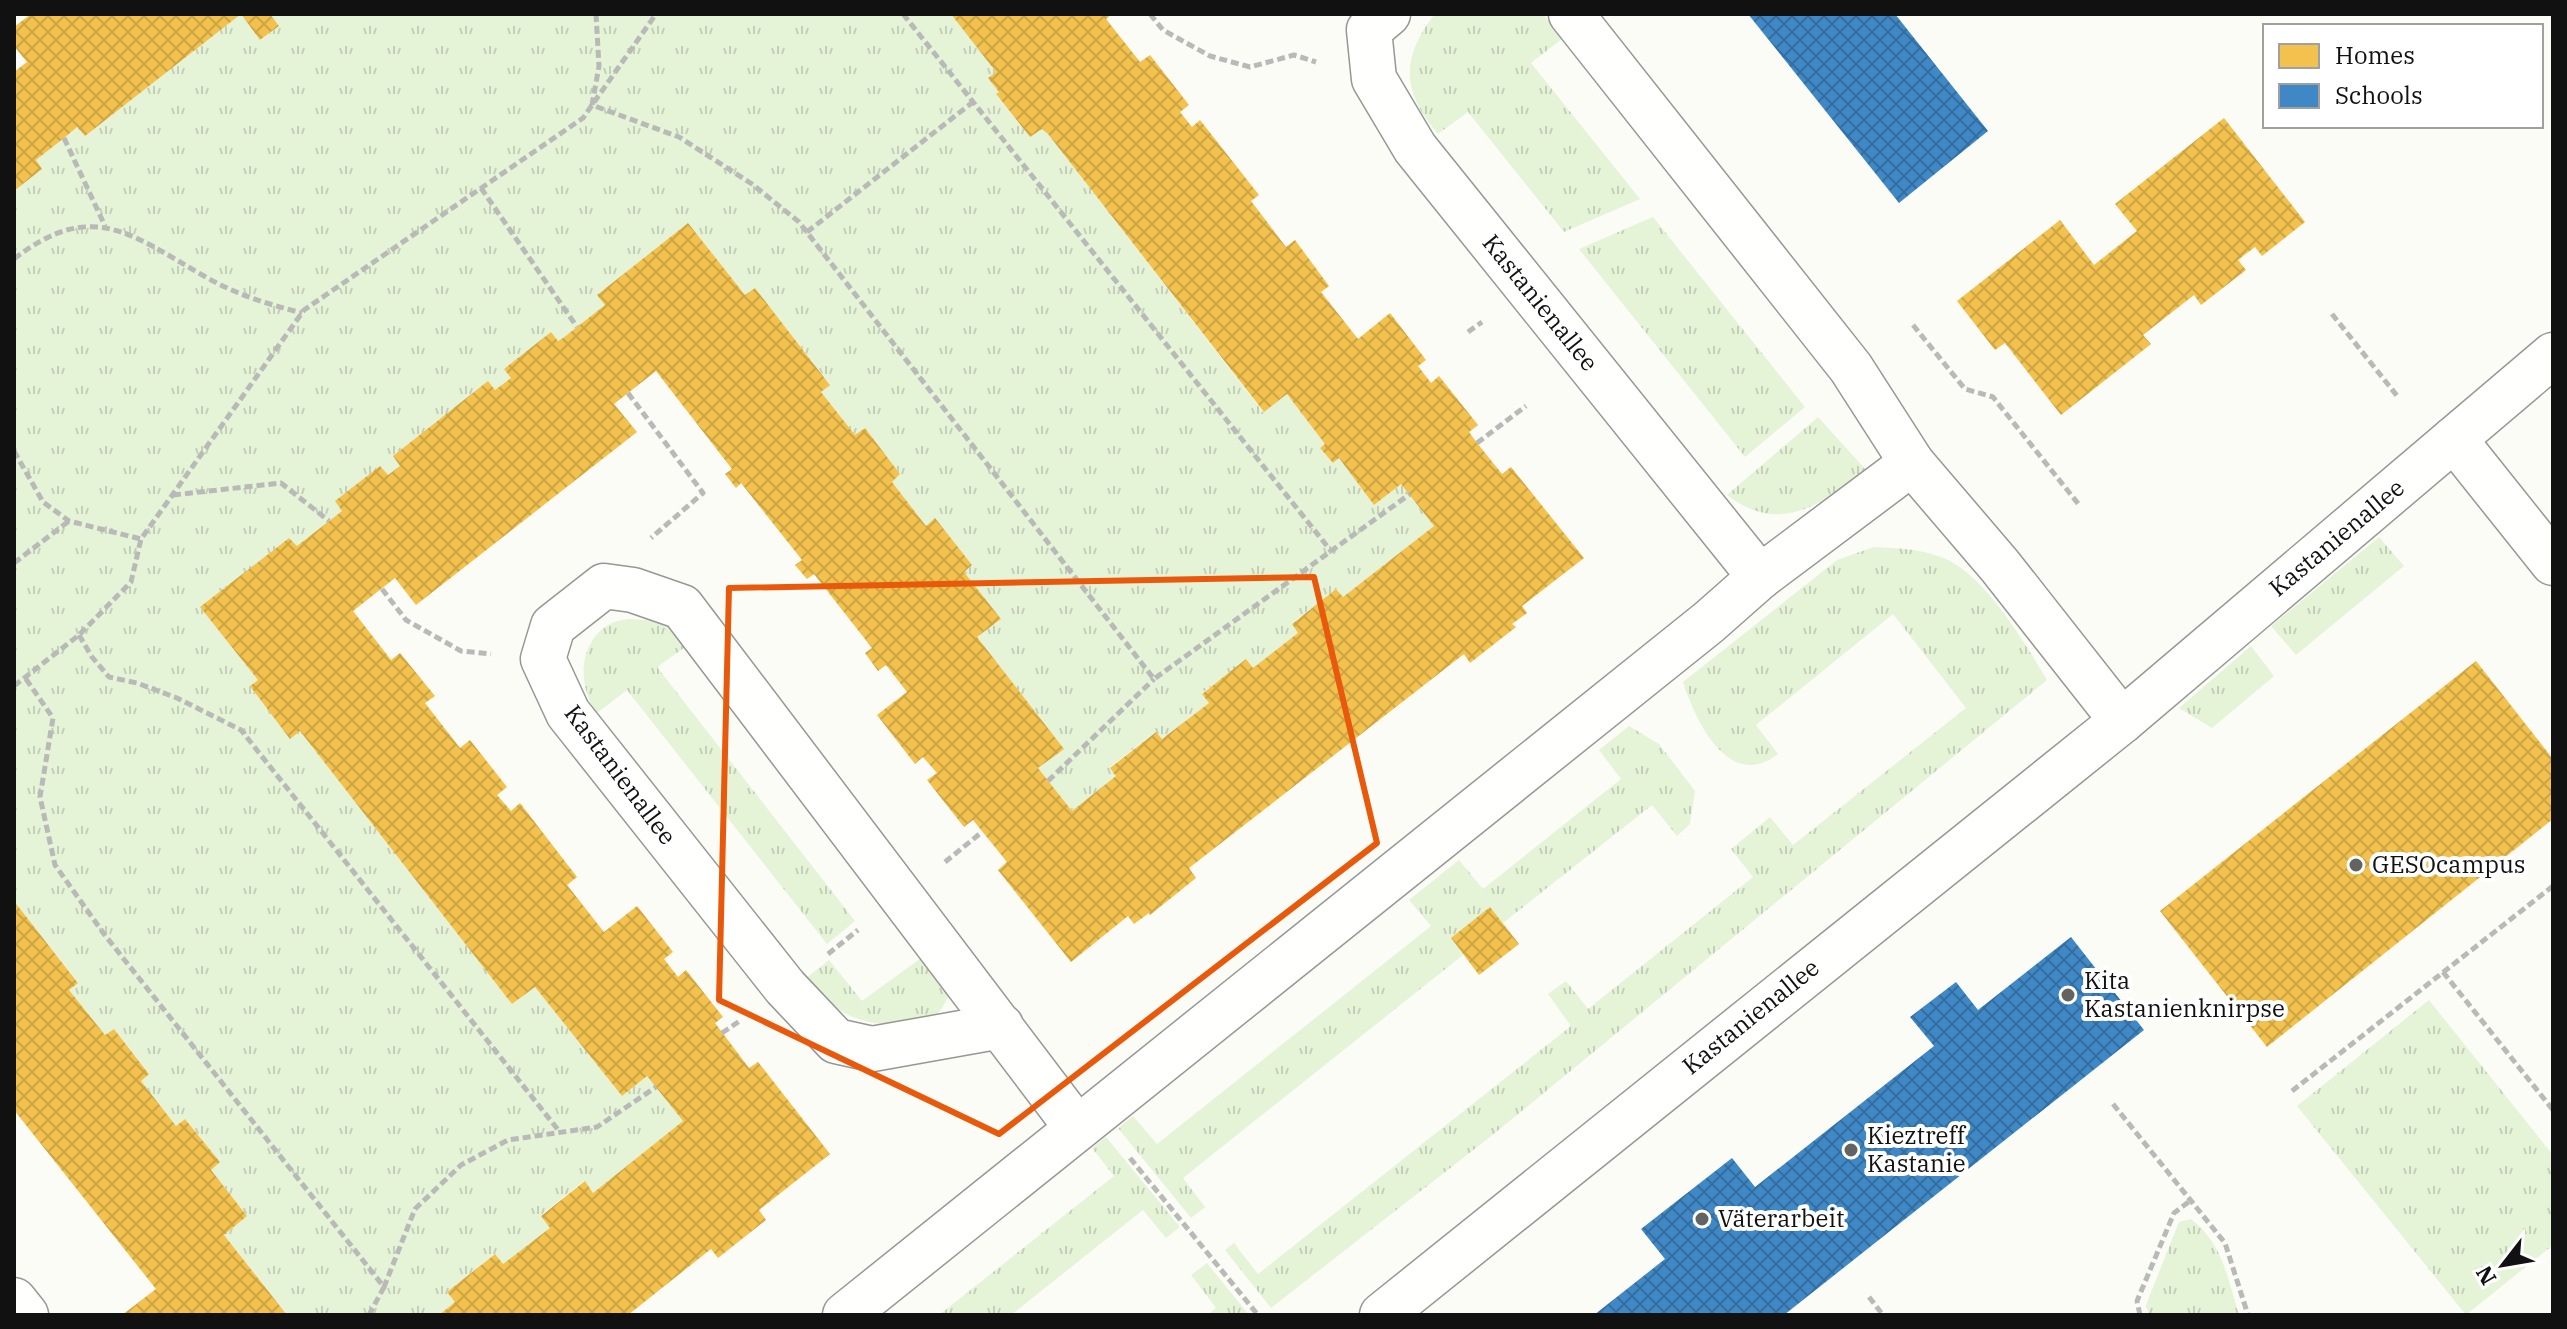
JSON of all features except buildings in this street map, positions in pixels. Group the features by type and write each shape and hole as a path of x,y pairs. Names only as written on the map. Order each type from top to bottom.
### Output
{"street":[{"name":"Kastanienallee","path":"1388,14 1369,30 1374,79 1415,148 1760,577"},
{"path":"1571,14 1851,368 1912,463 2000,566 2122,721"},
{"name":"Kastanienallee","path":"1382,1315 2122,721 2553,355"},
{"path":"2454,439 2553,563"},
{"path":"845,1315 1698,631 1760,577 1912,463"},
{"path":"543,659 553,626 604,586 633,590 682,607 1001,1026 1085,1120"},
{"name":"Kastanienallee","path":"543,659 568,713 785,987 836,1041 872,1049 1001,1026"},
{"path":"14,1300 26,1315"}],"path":[{"path":"592,105 599,66 596,14"},
{"path":"14,686 79,635 131,582 141,539 302,313 583,118 656,14"},
{"path":"903,14 1331,551"},
{"path":"1150,14 1163,30 1210,56 1250,67 1294,55 1374,79"},
{"path":"807,232 973,102"},
{"path":"592,105 679,137 752,184 799,222 1154,679"},
{"path":"64,138 105,226"},
{"path":"481,188 577,327"},
{"path":"14,259 57,232 105,226 148,241 206,277 253,300 302,313"},
{"path":"2332,314 2398,397"},
{"path":"1913,325 1965,389 1993,397 2080,506"},
{"path":"628,393 703,493 642,546 633,590"},
{"path":"1477,443 1526,406"},
{"path":"14,451 43,502 69,521 141,539"},
{"path":"172,495 281,483 329,521"},
{"path":"1048,781 1154,679 1410,494"},
{"path":"14,563 69,521"},
{"path":"382,589 406,620 461,651 543,659"},
{"path":"79,635 109,677 137,683 177,698 241,730 559,1131"},
{"path":"26,679 53,718 40,797 55,865 104,934 384,1287"},
{"path":"2292,1091 2553,886"},
{"path":"2443,972 2553,1110"},
{"path":"369,1315 384,1287 415,1209 461,1165 508,1140 597,1127 656,1087"},
{"path":"2113,1104 2225,1243 2248,1315"},
{"path":"1085,1120 1258,1315"},
{"path":"2140,1315 2137,1301 2174,1213 2190,1201"},
{"path":"1869,1297 1883,1315"}],"highlighted area":[{"path":"1314,577 1377,843 999,1134 719,1000 729,588"}],"green space":[{"path":"241,14 261,40 279,26 270,14 952,14 996,72 989,78 999,92 996,95 1030,137 1042,129 1048,134 1263,412 1287,394 1325,444 1320,448 1333,463 1339,458 1374,505 1401,484 1434,526 1343,597 1336,589 1292,623 1298,633 1253,668 1246,660 1202,693 1209,703 1162,739 1155,732 1110,767 1116,776 1072,811 1038,768 1063,749 977,637 1001,619 964,572 972,565 935,519 926,526 892,482 900,474 865,428 855,435 821,392 830,384 755,288 745,295 688,223 598,294 605,305 558,341 551,332 504,369 511,378 495,390 488,382 393,456 400,466 297,546 289,538 201,608 258,680 250,686 291,738 300,731 512,1004 535,987 622,1096 647,1076 683,1121 593,1193 584,1181 541,1215 550,1228 503,1264 494,1254 447,1292 455,1302 439,1315 287,1315 224,1235 247,1216 211,1170 220,1162 185,1119 176,1126 141,1081 149,1073 114,1029 105,1035 69,990 78,982 14,901 14,191 42,169 36,160 77,127 85,135"},
{"path":"1435,14 1543,14 1563,38 1531,63 1640,199 1564,232 1468,112 1438,134 1417,104 1410,75 1416,46"},
{"path":"1653,217 1805,407 1745,457 1579,249"},
{"path":"1818,417 1867,471 1800,511 1765,513 1746,507 1727,495"},
{"path":"2379,537 2404,566 2296,655 2271,626"},
{"path":"1874,547 1930,553 1963,569 2004,613 2047,680 1495,1133 1271,1308 1225,1250 1234,1243 1258,1274 1571,1026 1548,994 1566,981 1588,1009 1753,877 1731,849 1770,817 1793,845 1966,708 1893,614 1756,725 1778,754 1760,763 1744,764 1730,758 1717,747 1696,715 1683,682 1837,560"},
{"path":"628,619 659,621 691,643 657,667 855,921 827,944 627,690 597,713 584,678 587,653 599,632 612,623"},
{"path":"2251,646 2274,676 2212,728 2179,708"},
{"path":"1629,726 1659,744 1695,791 1690,824 1677,836 1652,805 1503,923 1451,938 1463,955 1183,1178 1205,1207 1191,1218 1118,1128 1133,1116 1157,1144 1431,926 1409,900 1459,860 1483,889 1621,779 1599,750"},
{"path":"928,953 950,993 938,1013 924,1022 893,1025 864,1021 839,1010 805,979 829,960 862,1001"},
{"path":"2429,1000 2553,1155 2553,1245 2466,1315 2297,1106"},
{"path":"1106,1137 1180,1227 1166,1238 1143,1210 1011,1315 939,1315 1114,1176 1092,1148"},
{"path":"2191,1219 2202,1228 2217,1250 2239,1315 2149,1315 2146,1305 2179,1222"},
{"path":"1207,1263 1249,1315 1207,1315 1216,1308 1191,1275"}],"place":[{"name":"GESOcampus","path":"2356,865"},
{"name":"Kita Kastanienknirpse","path":"2068,995"},
{"name":"Kieztreff Kastanie","path":"1851,1150"},
{"name":"Väterarbeit","path":"1702,1219"}]}
